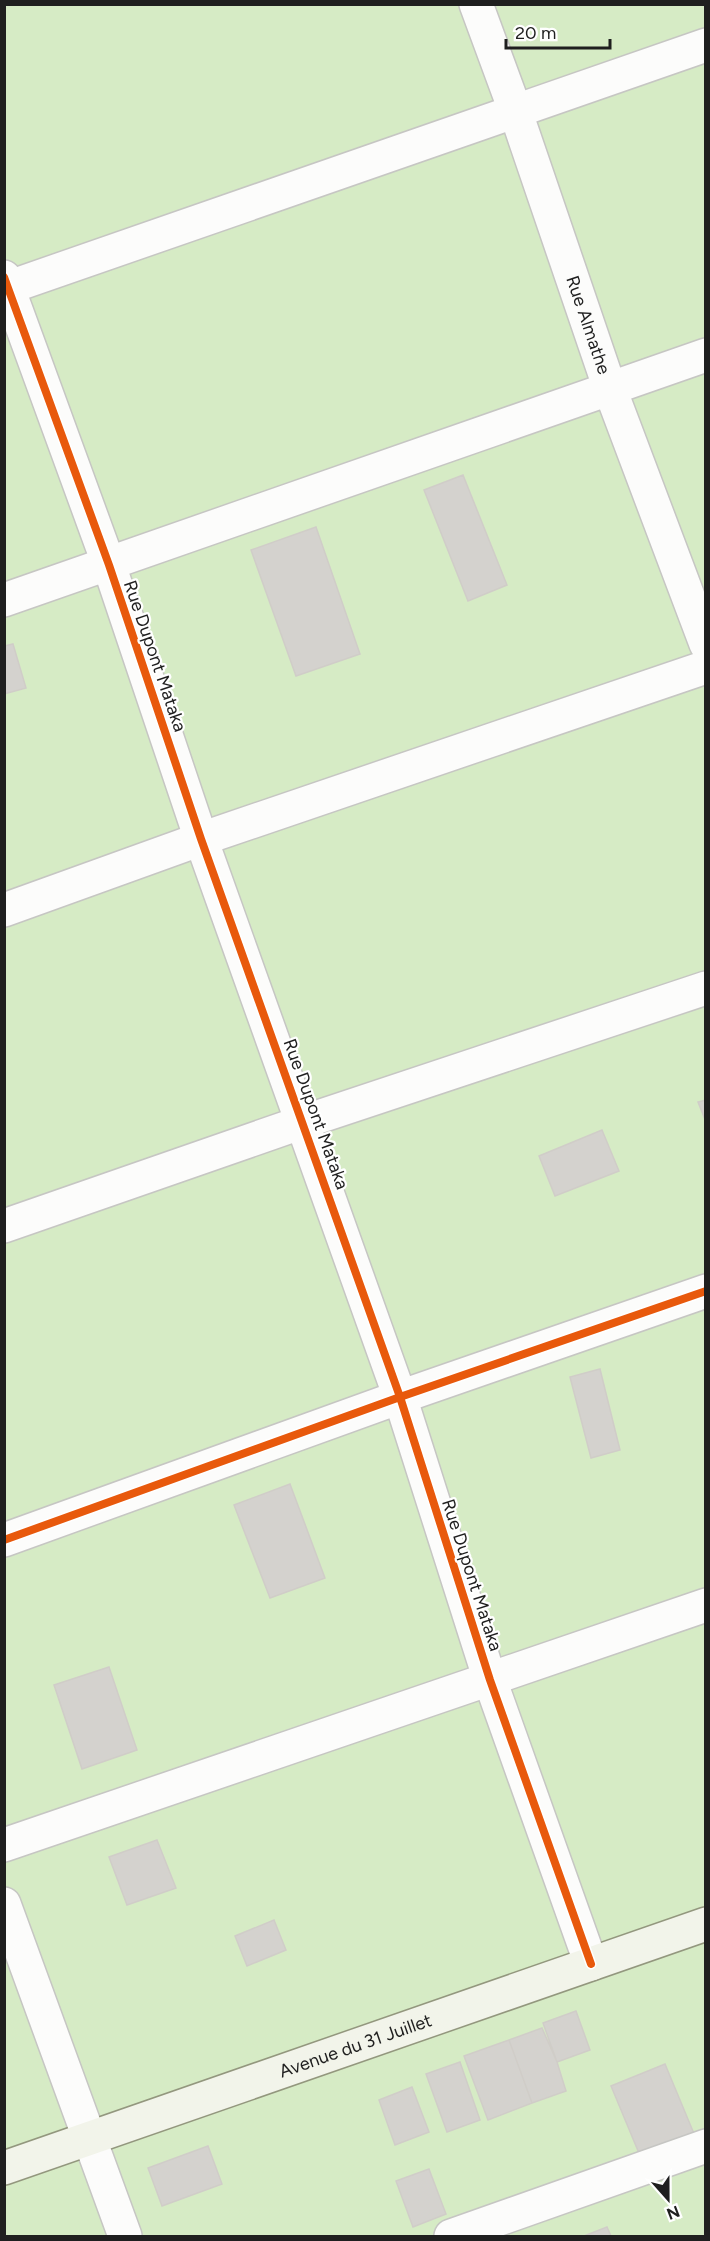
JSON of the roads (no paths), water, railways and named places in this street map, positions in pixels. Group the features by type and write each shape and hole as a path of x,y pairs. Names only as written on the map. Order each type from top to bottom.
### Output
{"street":[{"name":"Rue Almathe","path":"476,4 515,110 610,389 705,645"},
{"path":"6,284 705,45"},
{"name":"Rue Dupont Mataka","path":"6,284 109,565 201,839 400,1397 490,1680 591,1964"},
{"path":"4,600 705,355"},
{"path":"4,910 201,839 705,667"},
{"path":"4,1227 303,1122 705,988"},
{"path":"4,1540 400,1397 705,1291"},
{"path":"4,1845 705,1605"},
{"path":"4,1904 125,2236"},
{"name":"Avenue du 31 Juillet","path":"4,2168 705,1924"},
{"path":"451,2236 705,2146"}]}
